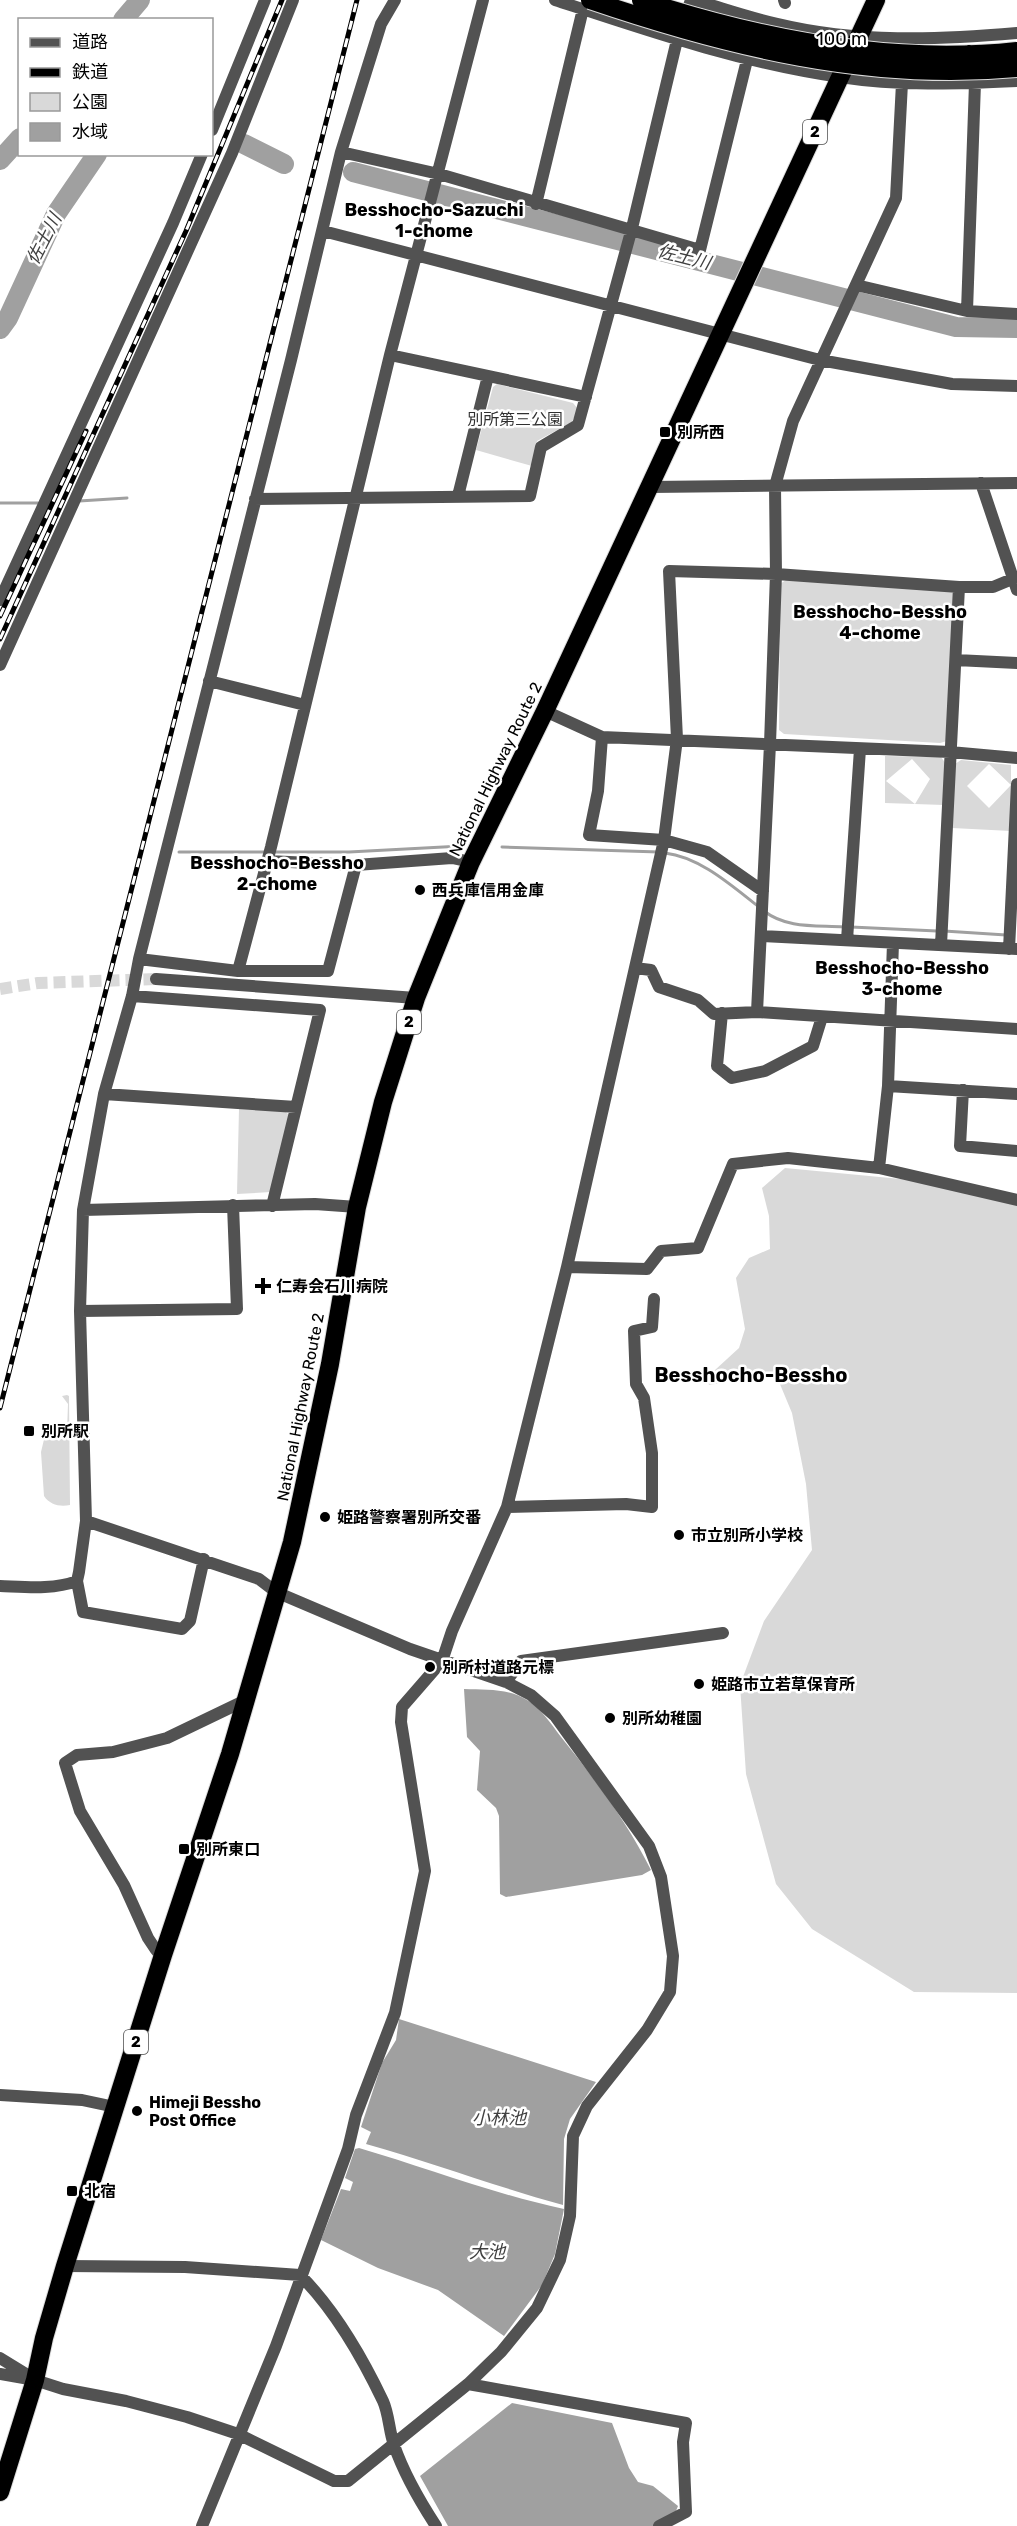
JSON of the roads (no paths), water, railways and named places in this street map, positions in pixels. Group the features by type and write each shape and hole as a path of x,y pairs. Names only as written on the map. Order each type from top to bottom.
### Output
{"highway":[{"path":"641,0 750,32 822,45 931,54 1017,51"},
{"name":"National Highway Route 2","path":"0,2492 35,2380 44,2338 65,2266 163,1955 230,1754 276,1592 306,1484 330,1364 357,1207 383,1102 416,998 471,861 545,711 876,0"},
{"path":"587,5 747,48 820,62 944,71 1017,68"}],"street":[{"path":"213,128 265,0"},
{"path":"0,665 232,153 293,0"},
{"path":"204,1559 190,1621 182,1629 83,1612 77,1581 86,1521 80,1311 83,1210 104,1094 132,996 139,959 341,152 381,24 395,0"},
{"path":"238,971 269,854 390,355 436,187 483,0"},
{"path":"555,0 587,5 677,40 747,60 841,77 902,83 1017,81"},
{"path":"255,499 355,500 530,496 541,447 578,425 629,238 677,40 693,0 779,25 859,36 938,40 1017,33"},
{"path":"536,204 587,5"},
{"path":"341,152 436,187 536,204 629,238 700,250 747,60"},
{"path":"757,1012 776,574 775,486 793,422 896,198 902,83"},
{"path":"967,311 975,83"},
{"path":"0,600 173,222 200,156"},
{"path":"323,231 820,360 952,384 1017,386"},
{"path":"852,293 967,311 1017,314"},
{"path":"390,355 586,398"},
{"path":"458,496 488,376"},
{"path":"981,483 1015,577 1017,590"},
{"path":"650,487 1017,483"},
{"path":"202,2526 276,2346 300,2275 348,2149 356,2115 395,2013 424,1871 401,1722 402,1707 442,1661 452,1631 507,1507 567,1267 664,840 677,739 669,571 776,574 993,587 1015,577"},
{"path":"941,945 959,586"},
{"path":"956,660 1017,663"},
{"path":"209,681 305,705"},
{"path":"545,711 602,737 950,752 1017,758"},
{"path":"602,737 598,791 589,835 664,840 707,852 763,891"},
{"path":"847,940 860,749"},
{"path":"761,936 1013,949 1017,784"},
{"path":"269,854 356,865 452,858 471,861"},
{"path":"139,959 238,971 328,971 356,865"},
{"path":"879,1168 888,1086 893,943"},
{"path":"635,968 651,970 659,987 698,1000 714,1014 757,1012 1017,1029"},
{"path":"156,979 416,998"},
{"path":"132,996 320,1010 272,1206"},
{"path":"722,1013 717,1066 732,1078 765,1071 813,1046 822,1017"},
{"path":"888,1086 1017,1094"},
{"path":"963,1090 960,1146 1017,1151"},
{"path":"104,1094 296,1107"},
{"path":"567,1267 647,1269 661,1251 698,1248 734,1164 788,1158 879,1168 1017,1200"},
{"path":"83,1210 315,1204 357,1207"},
{"path":"80,1311 237,1309 233,1205"},
{"path":"507,1507 626,1504 652,1506 652,1453 644,1398 636,1384 634,1331 652,1328 654,1299"},
{"path":"0,2374 35,2380 63,2389 177,2414 238,2434 334,2481 348,2481 468,2384 501,2352 537,2308 560,2260 570,2216 573,2136 587,2106 647,2030 670,1992 673,1956 661,1877 649,1846 555,1716 531,1695 506,1682 442,1661 276,1592 259,1579 86,1521"},
{"path":"0,1586 43,1587 77,1581"},
{"path":"506,1682 521,1661 723,1633"},
{"path":"163,1955 156,1950 148,1938 124,1885 80,1811 65,1763 77,1755 113,1752 167,1738 244,1701"},
{"path":"0,2095 82,2100 115,2107"},
{"path":"65,2266 185,2267 300,2275 315,2290 354,2349 384,2402 394,2445 416,2496 436,2526"},
{"path":"0,2358 35,2380"},
{"path":"468,2384 686,2423 682,2442 686,2512 659,2526"}],"water":[{"path":"464,1689 512,1693 537,1707 610,1801 651,1870 642,1875 506,1897 500,1894 499,1816 496,1808 477,1790 480,1751 467,1737"},
{"name":"小林池","path":"399,2019 596,2082 570,2119 564,2139 563,2205 366,2144 371,2132 361,2127 382,2063 396,2040"},
{"name":"大池","path":"359,2148 486,2188 564,2209 555,2254 542,2285 504,2336 438,2290 378,2268 321,2240 341,2189 350,2191 353,2182 345,2178 355,2149"},
{"path":"512,2403 612,2423 629,2468 638,2482 653,2486 678,2506 676,2511 654,2526 448,2526 420,2476"}],"waterway":[{"path":"125,18 140,0"},
{"path":"0,160 18,140"},
{"name":"佐土川","path":"244,144 284,164"},
{"name":"佐土川","path":"0,329 8,318 56,214 96,156"},
{"name":"佐土川","path":"353,172 956,327 1017,328"},
{"path":"79,501 127,498"},
{"path":"0,503 38,503"},
{"path":"272,852 349,852 462,846"},
{"path":"502,847 659,852"},
{"path":"179,852 265,852"},
{"path":"665,853 703,866 759,907"},
{"path":"764,911 782,921 813,926 844,927"},
{"path":"851,927 937,931"},
{"path":"944,931 1006,935"}],"tunnel":[{"path":"0,989 38,983 156,979"}],"railway":[{"path":"0,639 186,231 282,0"},
{"path":"0,1408 357,0"},
{"path":"0,616 86,431"}],"place":[{"name":"別所西","path":"665,432"},
{"name":"西兵庫信用金庫","path":"420,890"},
{"name":"仁寿会石川病院","path":"263,1286"},
{"name":"別所駅","path":"29,1431"},
{"name":"姫路警察署別所交番","path":"325,1517"},
{"name":"市立別所小学校","path":"679,1535"},
{"name":"別所村道路元標","path":"430,1667"},
{"name":"姫路市立若草保育所","path":"699,1684"},
{"name":"別所幼稚園","path":"610,1718"},
{"name":"別所東口","path":"184,1849"},
{"name":"Himeji Bessho Post Office","path":"137,2111"},
{"name":"北宿","path":"72,2191"}],"district":[{"name":"Besshocho-Sazuchi 1-chome","path":"434,220"},
{"name":"Besshocho-Bessho 4-chome","path":"880,622"},
{"name":"Besshocho-Bessho 2-chome","path":"277,873"},
{"name":"Besshocho-Bessho 3-chome","path":"902,978"},
{"name":"Besshocho-Bessho","path":"751,1375"}],"park label":[{"name":"別所第三公園","path":"515,419"}]}
